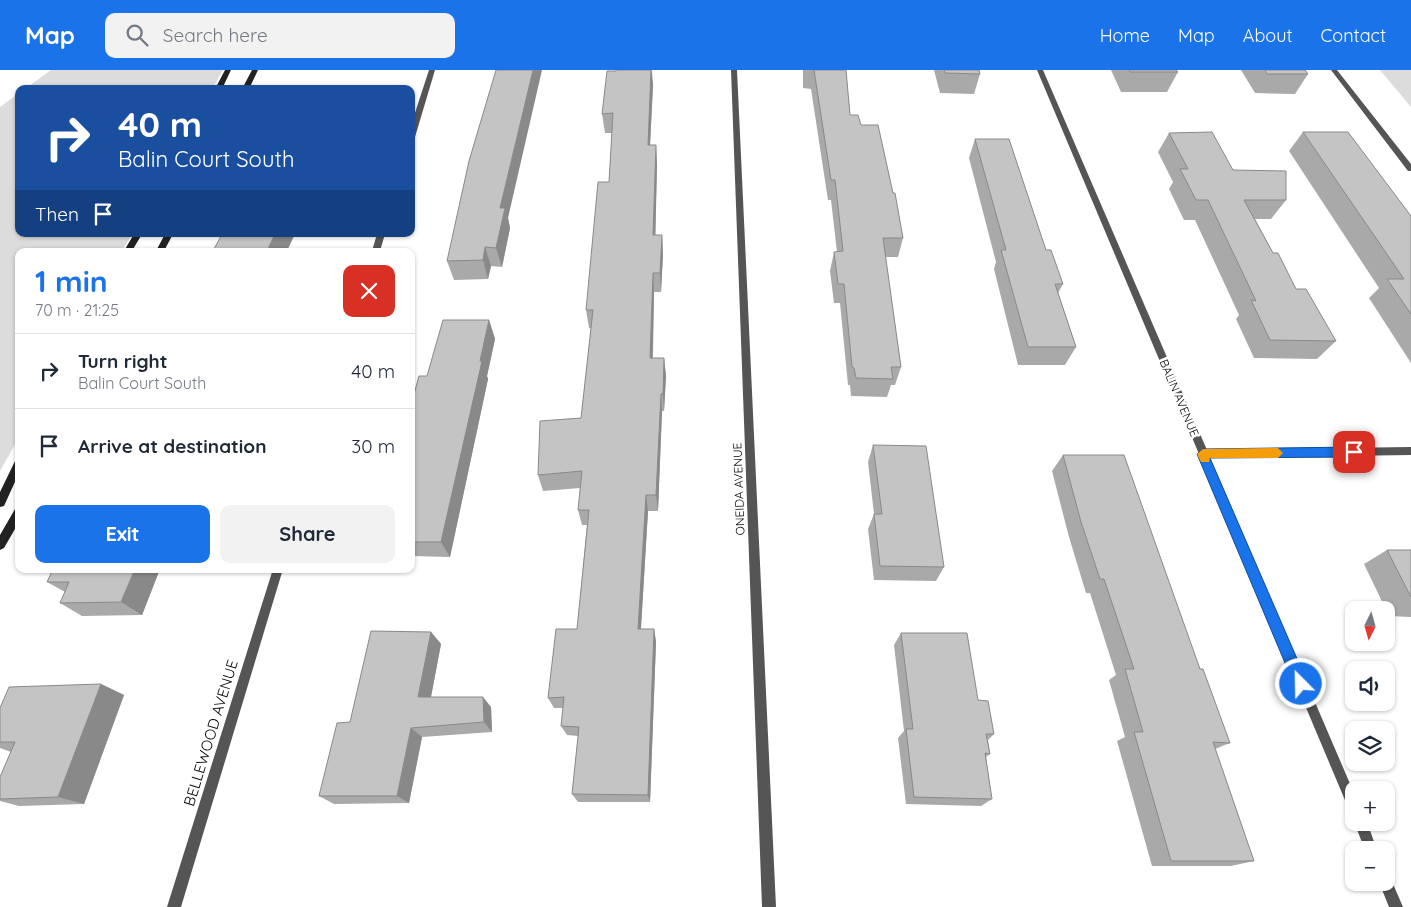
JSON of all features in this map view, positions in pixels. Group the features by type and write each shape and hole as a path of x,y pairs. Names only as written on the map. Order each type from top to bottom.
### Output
{"main road":[{"path":"220,85 228,70"},
{"path":"247,85 255,70"},
{"path":"130,248 136,237"},
{"path":"0,503 15,471"},
{"path":"0,545 15,519"}],"street":[{"path":"415,124 432,70"},
{"name":"ONEIDA AVENUE","path":"734,70 769,907"},
{"name":"BALIN AVENUE","path":"1040,70 1345,787"},
{"path":"1334,70 1411,169"},
{"path":"1203,454 1411,451"},
{"name":"BELLEWOOD AVENUE","path":"174,907 277,573"},
{"path":"1389,891 1396,907"}],"shaded area":[{"path":"51,70 223,70 214,85 30,85"},
{"path":"1380,70 1411,70 1411,107"},
{"path":"15,96 15,237 130,237 124,248 15,248 15,444 0,471 0,107"}],"building":[{"path":"496,70 533,70 500,208 505,208 496,248 485,247 483,260 447,261 469,161"},
{"path":"651,70 648,145 656,145 653,235 662,235 660,273 653,273 650,358 664,358 663,394 661,394 656,495 646,495 638,629 654,629 648,795 572,794 579,727 561,726 564,697 548,698 556,629 577,629 589,510 578,510 582,471 538,475 540,421 581,418 593,310 586,310 598,182 609,182 613,113 602,114 607,71"},
{"path":"814,70 846,70 850,115 858,115 861,125 878,125 893,193 895,193 903,238 883,238 901,367 891,367 893,379 856,378 854,368 852,367 844,284 838,284 834,252 843,251 835,180 831,180"},
{"path":"944,70 979,70 980,74 945,73"},
{"path":"1129,70 1176,70 1178,72 1130,72"},
{"path":"1265,70 1305,70 1308,74 1267,74"},
{"path":"1212,132 1233,170 1286,171 1286,200 1244,200 1273,253 1278,253 1296,289 1306,289 1336,341 1270,340 1251,300 1256,301 1208,200 1196,200 1180,169 1188,169 1169,133"},
{"path":"1303,132 1348,132 1411,216 1411,314 1387,279 1404,279"},
{"path":"975,139 1009,139 1046,250 1051,250 1063,284 1055,284 1076,347 1028,347 1001,250 1006,250"},
{"path":"220,237 274,237 268,248 215,248"},
{"path":"443,320 489,320 480,361 482,361 441,542 415,542 415,390 419,376 427,376"},
{"path":"873,445 926,446 944,567 880,566 874,514 882,514"},
{"path":"1063,455 1124,455 1200,669 1203,669 1230,743 1213,742 1254,861 1171,861 1134,732 1143,732 1125,669 1134,669 1104,579 1100,579 1081,522"},
{"path":"1387,550 1411,550 1411,597"},
{"path":"51,573 133,573 121,602 60,603 69,582 47,582"},
{"path":"371,631 431,632 418,697 483,697 484,722 411,728 397,796 319,796 337,723 350,722"},
{"path":"901,633 967,633 978,700 988,701 994,734 986,734 990,754 985,753 992,799 914,797 906,729 913,729"},
{"path":"101,684 58,797 0,799 0,777 15,742 0,742 0,708 9,687"}],"slow traffic":[{"path":"1205,459 1203,454 1278,453"}],"route":[{"path":"1301,684 1203,454 1354,452"}]}
